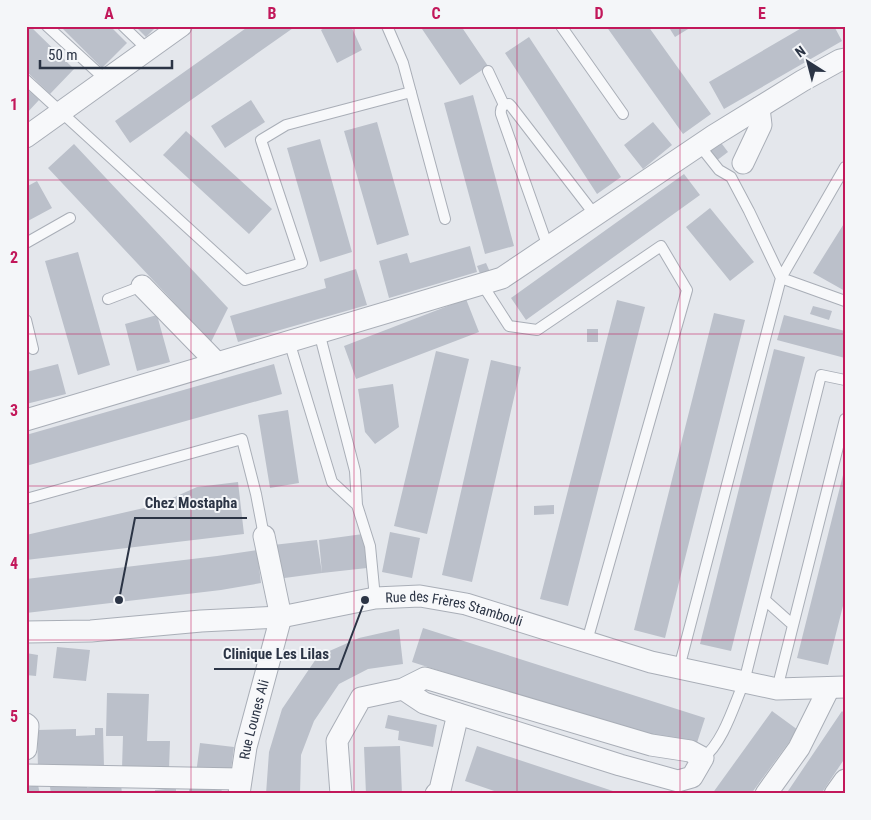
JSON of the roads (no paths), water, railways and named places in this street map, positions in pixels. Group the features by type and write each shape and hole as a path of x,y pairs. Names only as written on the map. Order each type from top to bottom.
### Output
{"street":[{"path":"26,136 182,26"},
{"path":"26,420 502,278 759,108 802,81 845,59"},
{"path":"743,163 761,125 759,108"},
{"path":"142,286 217,363"},
{"path":"264,536 281,617"},
{"name":"Rue des Frères Stambouli","path":"26,632 91,631 201,621 281,617 375,598 420,596 466,604 651,662 777,689 842,687"},
{"name":"Rue Lounes Ali","path":"240,786 246,747 281,617"},
{"path":"341,794 337,741 361,698 403,689 424,678 651,744 690,751 703,758 692,777 678,781 620,765 424,703 403,689"},
{"path":"766,794 842,687"},
{"path":"442,793 458,714"},
{"path":"26,724 28,726 26,749"},
{"path":"26,775 240,786"},
{"path":"835,794 845,780"}],"lane":[{"path":"47,26 106,80"},
{"path":"124,26 148,50"},
{"path":"387,26 404,63 445,219"},
{"path":"561,26 623,114"},
{"path":"488,71 504,105"},
{"path":"26,80 245,280 302,262 260,140 286,125 411,92"},
{"path":"504,105 511,106 595,215"},
{"path":"504,105 501,114 548,246"},
{"path":"695,149 730,177 749,210 781,278 845,302"},
{"path":"679,668 781,278 845,167"},
{"path":"26,243 70,218"},
{"path":"482,284 509,326 537,330 661,246 687,290 588,641"},
{"path":"108,299 142,286"},
{"path":"26,320 33,349"},
{"path":"319,332 355,471 356,505 370,546 375,598"},
{"path":"289,341 332,482 356,505"},
{"path":"703,758 711,752 724,729 744,682 821,374 845,380"},
{"path":"777,689 845,419"},
{"path":"26,499 242,439 264,536"},
{"path":"764,600 793,625"}],"place":[{"name":"Chez Mostapha","path":"119,600"},
{"name":"Clinique Les Lilas","path":"365,600"}]}
